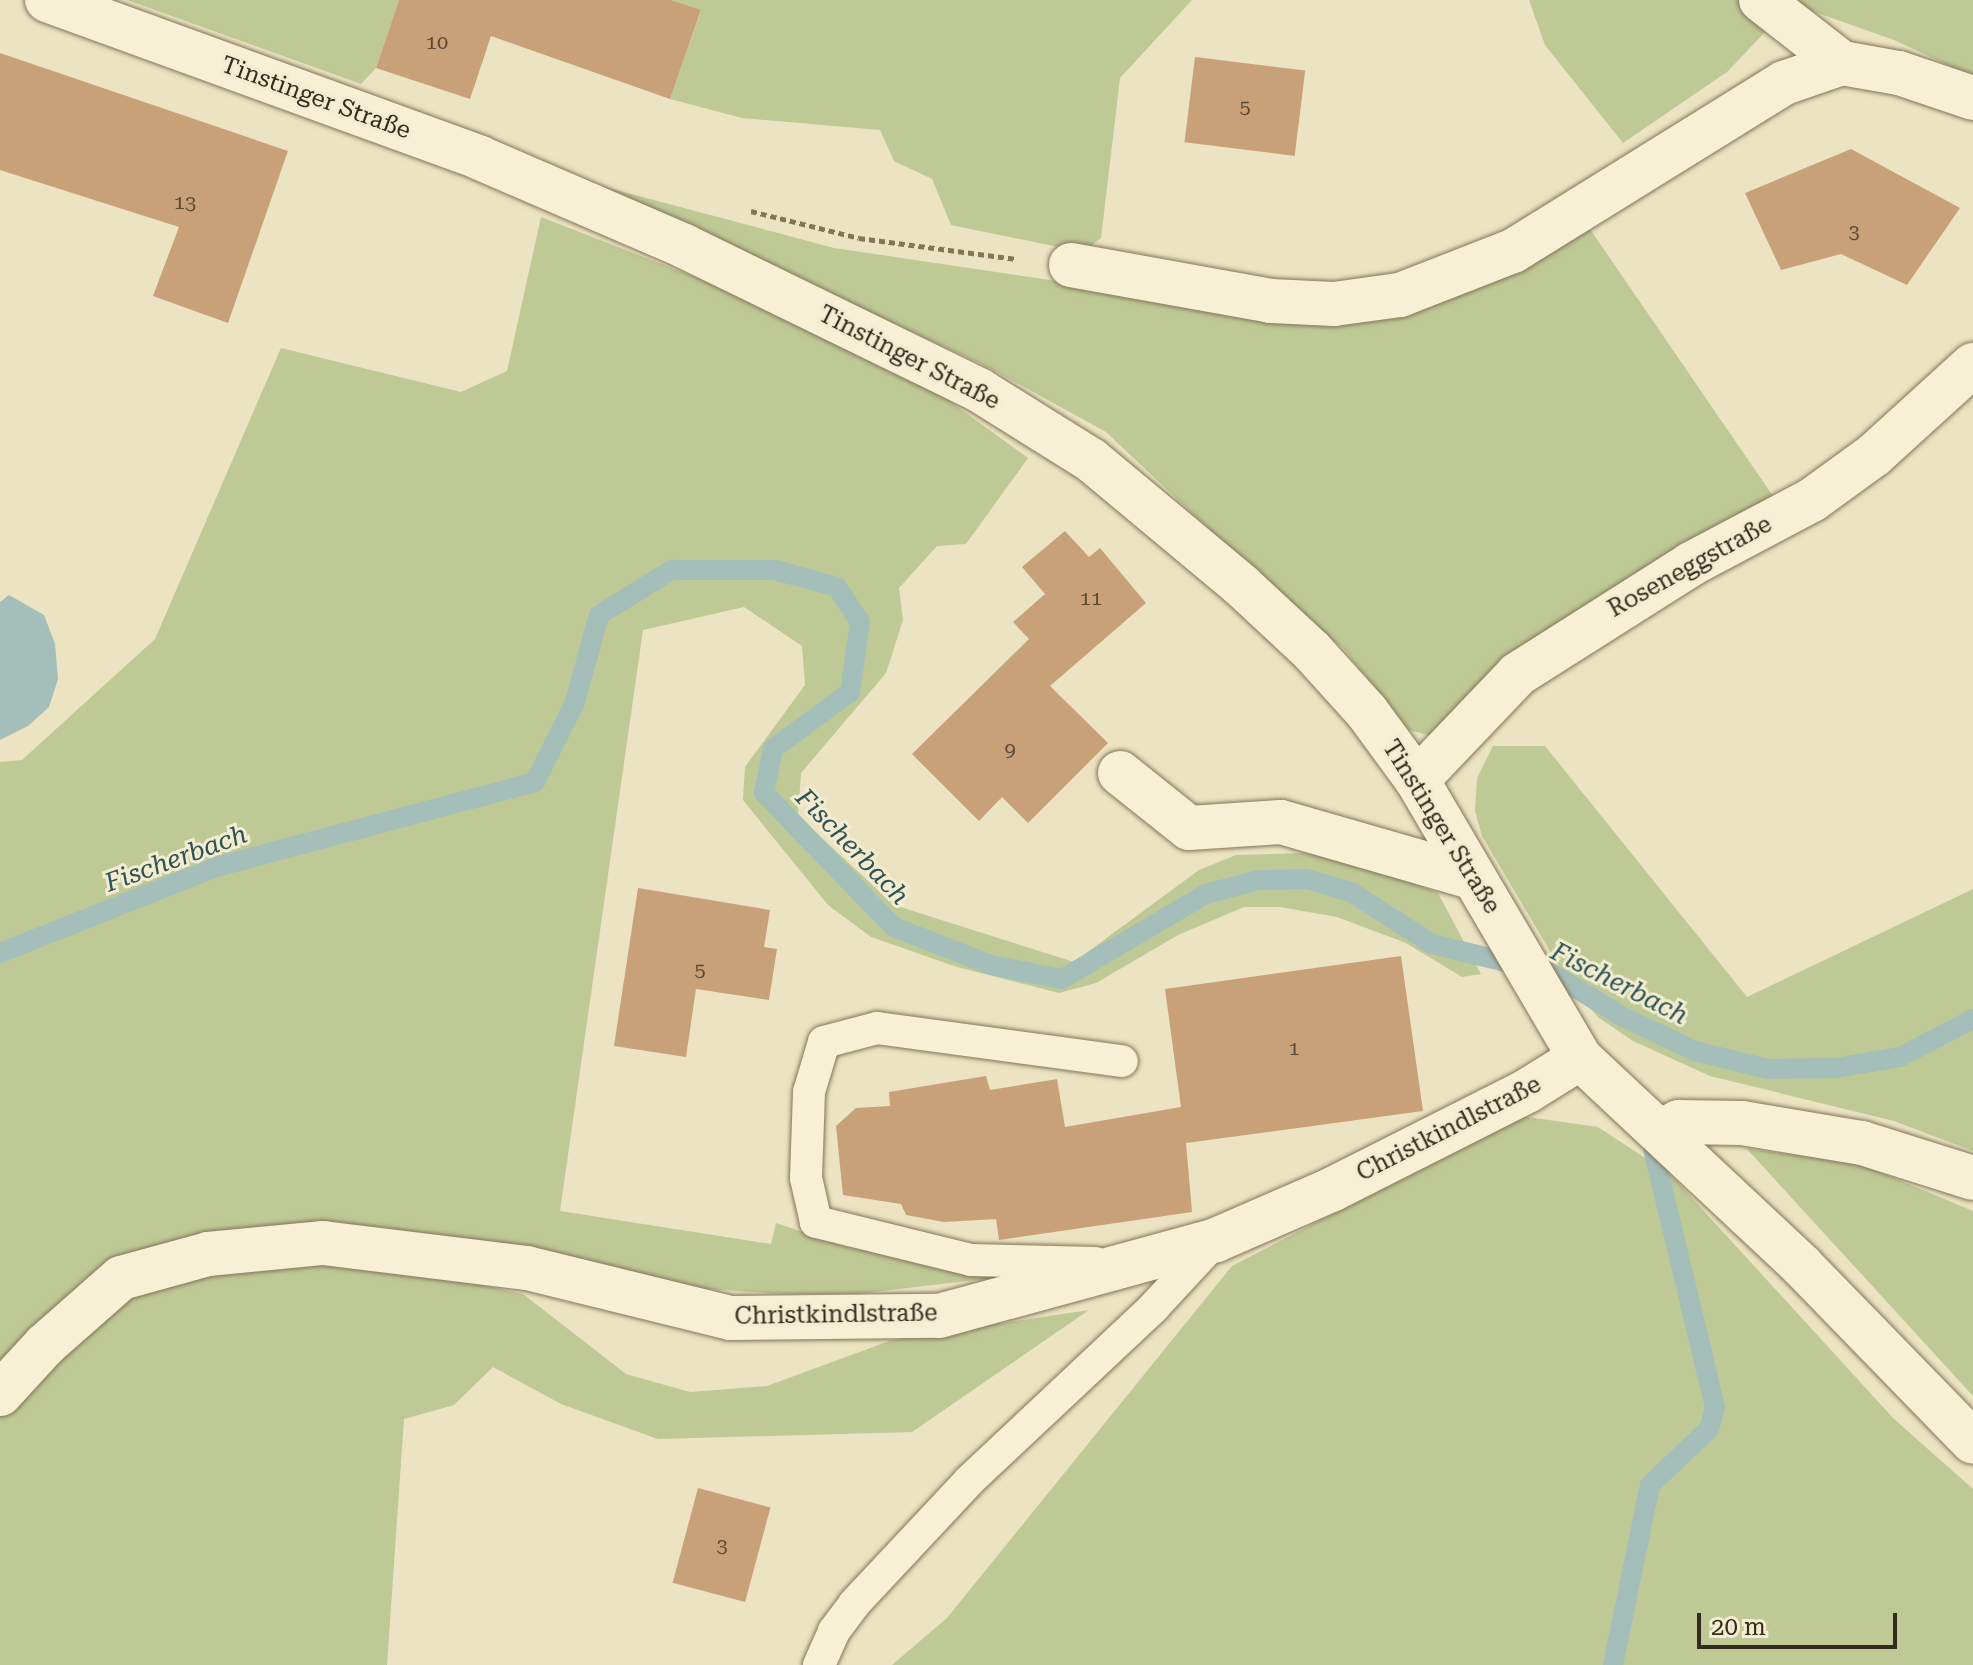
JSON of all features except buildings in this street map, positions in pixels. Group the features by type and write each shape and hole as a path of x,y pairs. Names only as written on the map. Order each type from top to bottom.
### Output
{"street":[{"name":"Tinstinger Straße","path":"47,0 480,158 684,246 979,390 1091,460 1241,585 1358,702 1417,780 1549,1011 1580,1058"},
{"path":"1761,0 1842,63 1899,73 1973,98"},
{"path":"1071,265 1271,301 1334,304 1400,295 1513,251 1784,83 1842,63"},
{"name":"Roseneggstraße","path":"1417,780 1518,674 1691,564 1812,500 1874,455 1973,365"},
{"path":"1120,773 1189,828 1281,822 1481,891"},
{"path":"1580,1058 1663,1130 1973,1442"},
{"name":"Christkindlstraße","path":"0,1394 45,1345 121,1278 208,1254 339,1245 527,1268 731,1318 939,1316 1216,1240 1331,1190 1527,1091 1580,1058"},
{"path":"1663,1130 1679,1122 1742,1123 1862,1143 1973,1178"}],"lane":[{"path":"1122,1061 877,1028 824,1042 809,1092 806,1178 816,1222 971,1260 1130,1264"},
{"path":"819,1665 834,1631 854,1604 969,1481 1154,1307 1216,1240"}],"path":[{"path":"736,207 859,238 1071,265"}],"green space":[{"path":"127,0 399,0 376,68 361,84"},
{"path":"671,0 1192,0 1120,78 1101,238 1083,252 951,225 932,179 894,161 880,130 742,118 670,99 701,11"},
{"path":"1529,0 1973,0 1973,77 1894,40 1792,4 1727,72 1623,143 1545,45"},
{"path":"590,183 834,248 1300,317 1362,321 1419,311 1485,285 1590,229 1777,502 1431,736 1409,730 1343,648 1290,606 1106,432 984,365"},
{"path":"541,217 790,314 915,376 1028,458 966,544 937,546 899,588 903,620 886,673 801,773 798,816 894,905 1074,962 1199,870 1236,855 1302,853 1359,862 1438,893 1481,974 1462,977 1406,943 1337,917 1280,907 1244,907 1178,935 1096,983 1059,993 957,967 871,937 828,905 743,800 745,767 805,685 802,646 744,607 643,630 560,1211 771,1244 776,1223 847,1247 1010,1276 856,1294 783,1294 414,1270 523,1294 626,1374 690,1392 767,1386 892,1340 1089,1310 912,1432 658,1439 561,1404 493,1367 454,1405 404,1419 387,1665 0,1665 0,762 22,760 155,639 281,348 461,392 507,371"},
{"path":"1493,746 1545,746 1747,997 1973,889 1973,1151 1894,1121 1710,1076 1633,1041 1599,1018 1573,990 1482,836 1475,811 1477,778"},
{"path":"1521,1116 1598,1127 1671,1175 1893,1418 1973,1489 1973,1665 892,1665 947,1618 1232,1266"},
{"path":"1747,1149 1856,1162 1973,1211 1973,1396"}],"water":[{"path":"9,595 44,615 55,644 58,679 49,707 28,726 0,740 0,602"}],"waterway":[{"name":"Fischerbach","path":"0,953 216,867 535,782 575,702 599,615 672,570 775,570 837,587 860,622 850,692 773,749 764,793 894,927 991,965 1062,979 1206,894 1259,880 1306,879 1351,892 1432,944 1551,973 1623,1017 1695,1051 1768,1069 1836,1068 1900,1057 1973,1019"},
{"path":"1613,1665 1650,1485 1709,1429 1715,1407 1653,1148"}]}
